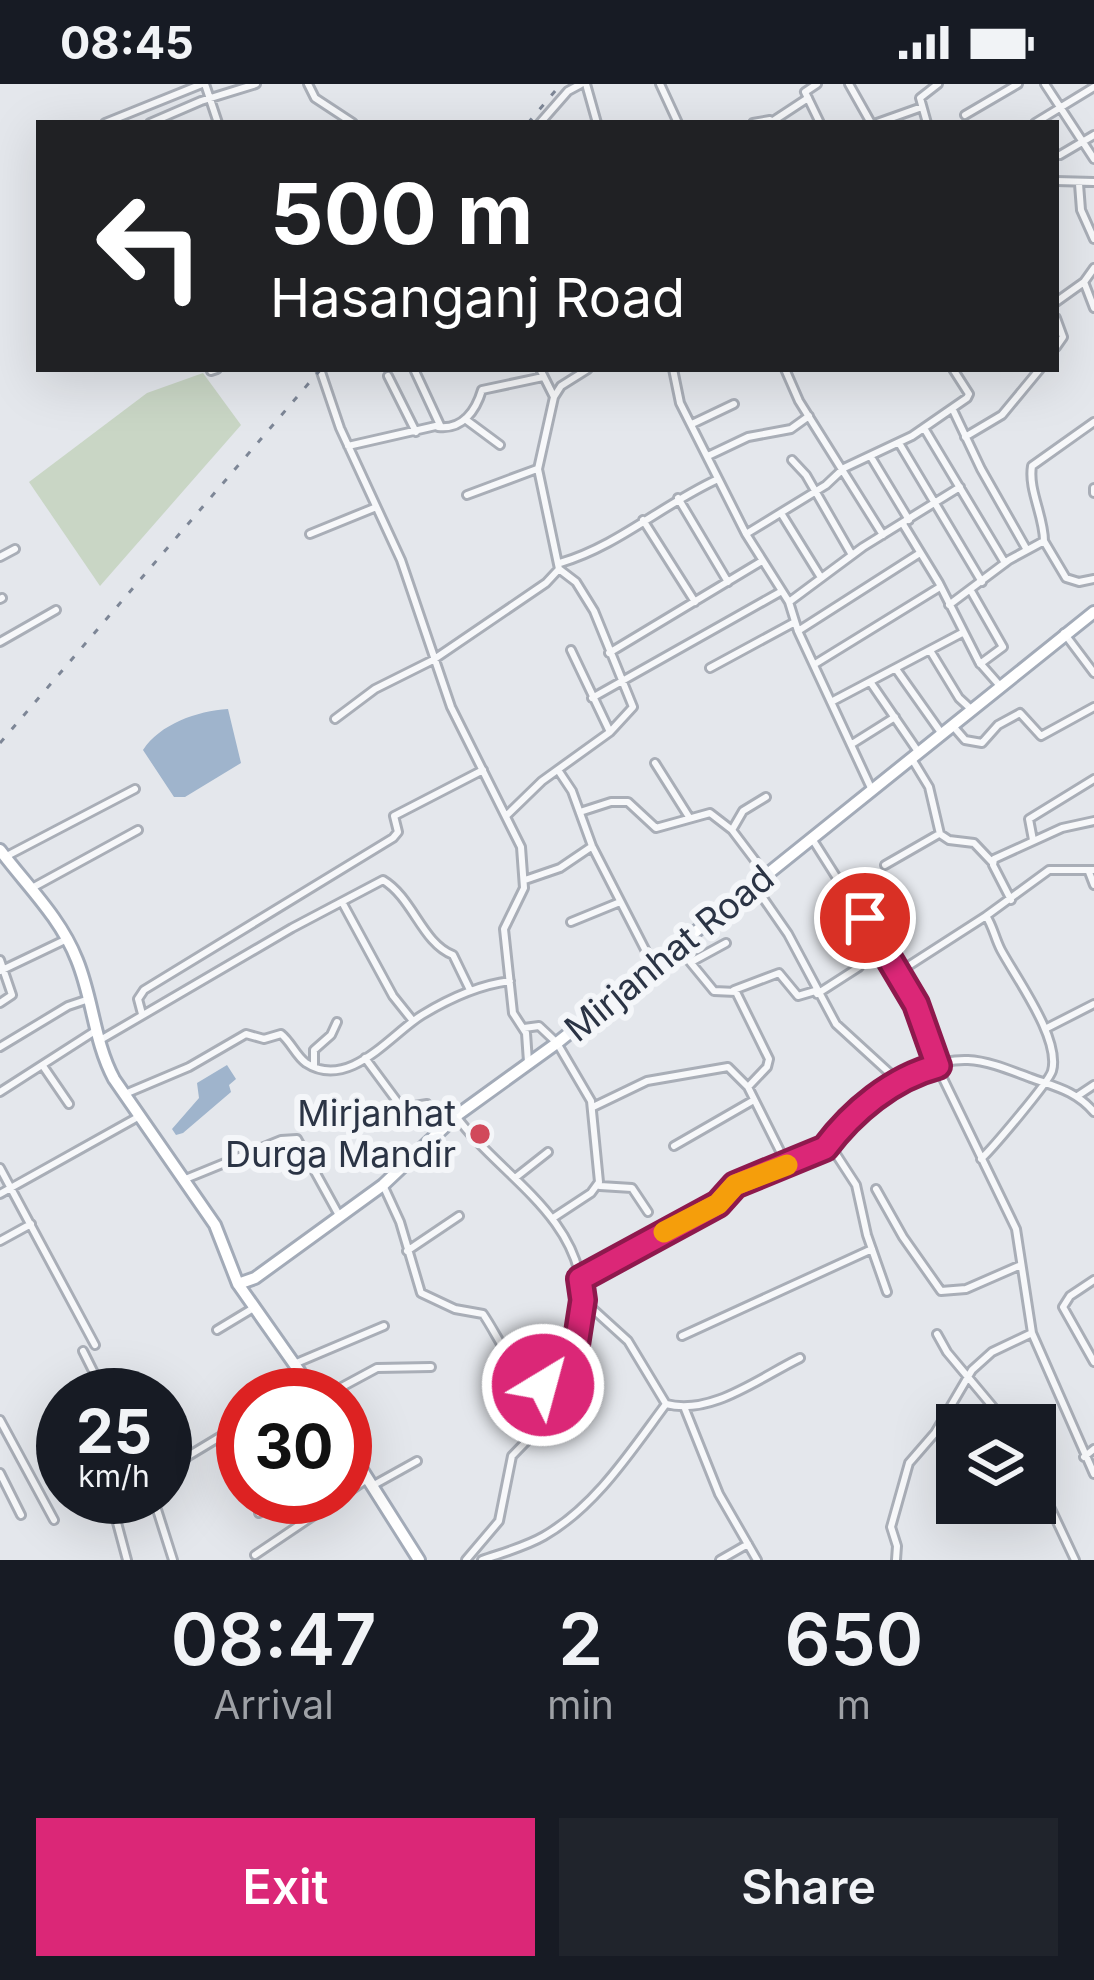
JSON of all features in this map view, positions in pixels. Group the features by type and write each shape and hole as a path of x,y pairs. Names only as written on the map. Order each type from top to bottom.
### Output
{"main road":[{"name":"Mirjanhat Road","path":"238,1283 256,1278 383,1185 455,1116 528,1066 1094,612"},
{"path":"6,858 68,939 106,1064 214,1225 238,1283 296,1368"},
{"path":"372,1488 419,1560"}],"street":[{"path":"113,120 204,84 217,120"},
{"path":"157,120 256,84"},
{"path":"308,84 315,98 348,120"},
{"path":"543,120 568,91 584,84 597,120"},
{"path":"660,84 677,120"},
{"path":"817,84 806,90 819,120"},
{"path":"849,84 872,120"},
{"path":"926,120 920,98 925,87 938,84"},
{"path":"964,115 1018,84"},
{"path":"1050,86 1094,159"},
{"path":"1040,120 1094,87"},
{"path":"773,120 808,98"},
{"path":"883,120 922,107"},
{"path":"1060,155 1094,135"},
{"path":"1059,182 1094,182"},
{"path":"1079,184 1081,209 1094,239"},
{"path":"1059,300 1084,282 1094,268"},
{"path":"1084,282 1094,308"},
{"path":"321,372 348,446 401,560 458,723 521,847 526,880 504,929 513,1013 524,1028 528,1066"},
{"path":"415,372 440,422 438,427"},
{"path":"507,815 633,707 594,611 560,566 538,469 554,398 561,386 583,372"},
{"path":"674,372 678,398 746,534 789,602 872,791"},
{"path":"787,372 883,536"},
{"path":"746,534 842,470 899,443 952,409 969,396 959,372"},
{"path":"965,437 1002,415 1038,372"},
{"path":"348,446 448,428 478,407 482,390 542,373 554,398"},
{"path":"388,376 416,432"},
{"path":"692,424 734,404"},
{"path":"952,409 1027,550"},
{"path":"707,456 748,437 795,428 809,416"},
{"path":"465,418 500,445"},
{"path":"1094,422 1033,466 1030,477 1042,512 1044,542 1066,578 1094,579"},
{"path":"924,428 1005,563"},
{"path":"899,443 982,582"},
{"path":"871,457 980,664 1001,687"},
{"path":"792,460 816,491 852,555"},
{"path":"467,495 538,469"},
{"path":"335,719 375,689 433,660 547,583 560,566 602,550 678,498 718,479"},
{"path":"789,602 852,555 960,488"},
{"path":"678,498 728,582"},
{"path":"310,534 375,507"},
{"path":"781,513 821,578"},
{"path":"643,520 694,602"},
{"path":"949,605 1005,563 1044,542"},
{"path":"0,557 15,549"},
{"path":"710,668 797,626 920,553"},
{"path":"609,653 762,561"},
{"path":"814,664 940,587"},
{"path":"592,698 783,591"},
{"path":"970,591 1003,647 980,664"},
{"path":"0,642 56,610"},
{"path":"833,701 963,632"},
{"path":"1064,633 1094,673"},
{"path":"571,650 610,731"},
{"path":"931,652 958,698 972,710"},
{"path":"896,669 947,730 979,743 1019,713 1041,736 1094,707"},
{"path":"871,682 915,756 929,787 940,834 974,843 992,862 1011,900"},
{"path":"851,745 895,717"},
{"path":"655,763 689,817"},
{"path":"142,1014 138,999 144,990 393,838 398,832 394,816 483,770"},
{"path":"558,770 653,964"},
{"path":"1033,841 1029,819 1094,779"},
{"path":"0,877 6,858 135,789"},
{"path":"732,830 743,811 766,796"},
{"path":"580,812 619,802 633,805 656,827 710,813 732,830 766,875"},
{"path":"992,862 1062,828 1094,821"},
{"path":"32,888 138,830"},
{"path":"885,865 940,834"},
{"path":"811,837 916,1004 938,1066 1016,1229 1032,1334 1094,1474"},
{"path":"526,880 569,863 592,846"},
{"path":"899,972 1052,869 1091,871 1094,885"},
{"path":"0,1092 383,880 427,929 436,948 453,956 470,990"},
{"path":"754,885 788,934 816,992 842,1030 896,1079"},
{"path":"342,902 392,996 413,1021"},
{"path":"571,922 620,902"},
{"path":"981,1159 1045,1083 1053,1064 1045,1029 986,916"},
{"path":"0,1003 12,995 1,966 68,939"},
{"path":"691,962 726,943"},
{"path":"677,946 714,991 734,990 779,973 798,996 816,992 859,968"},
{"path":"125,1094 188,1067 246,1034 263,1039 284,1035 301,1058 314,1066 341,1068 365,1058 413,1021 470,990 511,981"},
{"path":"734,990 769,1059 748,1087"},
{"path":"0,1047 68,1006 89,999"},
{"path":"1045,1029 1094,1004"},
{"path":"314,1066 314,1050 338,1022"},
{"path":"524,1028 538,1026 557,1043 593,1107 598,1186"},
{"path":"365,1058 402,1108 427,1104 444,1127"},
{"path":"887,1292 856,1185 830,1145 832,1135 896,1079 968,1060 1079,1095 1094,1112"},
{"path":"43,1066 69,1104"},
{"path":"593,1107 647,1081 725,1067 748,1087 787,1165"},
{"path":"1079,1095 1094,1085"},
{"path":"674,1146 754,1099"},
{"path":"0,1194 142,1115"},
{"path":"455,1116 553,1218 580,1279 583,1300 574,1358 543,1385 542,1425 512,1456 499,1521 466,1560"},
{"path":"183,1180 281,1140 296,1139 340,1216"},
{"path":"580,1279 718,1204 735,1185 830,1145"},
{"path":"515,1178 548,1152"},
{"path":"0,1168 95,1345"},
{"path":"383,1185 400,1222 421,1293 455,1309 483,1314 511,1361 526,1378 543,1385"},
{"path":"553,1218 598,1186 632,1187 648,1212"},
{"path":"876,1189 941,1291 966,1289 1022,1265"},
{"path":"407,1251 458,1216"},
{"path":"0,1241 31,1224"},
{"path":"682,1336 872,1250"},
{"path":"1094,1280 1070,1296 1063,1307 1090,1347 1094,1362"},
{"path":"583,1300 628,1341 666,1404 685,1409 719,1400 800,1358"},
{"path":"217,1330 255,1307"},
{"path":"293,1364 384,1326"},
{"path":"937,1334 990,1404"},
{"path":"896,1560 891,1527 910,1463 968,1378 992,1352 1032,1334"},
{"path":"83,1351 92,1368"},
{"path":"372,1371 431,1367"},
{"path":"482,1560 545,1535 576,1512 619,1468 666,1404"},
{"path":"685,1409 719,1494 757,1560"},
{"path":"0,1420 36,1487"},
{"path":"1084,1457 1094,1449"},
{"path":"372,1482 417,1461"},
{"path":"0,1473 21,1515"},
{"path":"1056,1520 1075,1560"},
{"path":"117,1524 127,1560"},
{"path":"162,1524 173,1560"},
{"path":"255,1555 301,1524"},
{"path":"720,1560 748,1544"}],"green space":[{"path":"203,373 241,425 100,586 29,482 147,393"}],"water":[{"path":"228,709 241,763 185,797 174,797 143,750 180,720"},
{"path":"227,1065 236,1079 229,1085 231,1092 176,1135 172,1129 199,1098 197,1083"}],"railway":[{"path":"531,120 561,84"},
{"path":"0,743 318,372"}],"slow traffic":[{"path":"664,1232 718,1204 735,1185 787,1165"}],"place":[{"name":"Mirjanhat Durga Mandir","path":"480,1134"}],"route":[{"path":"543,1385 574,1358 583,1300 580,1279 718,1204 735,1185 825,1148 832,1135 896,1079 938,1066 916,1004 865,918"}]}
